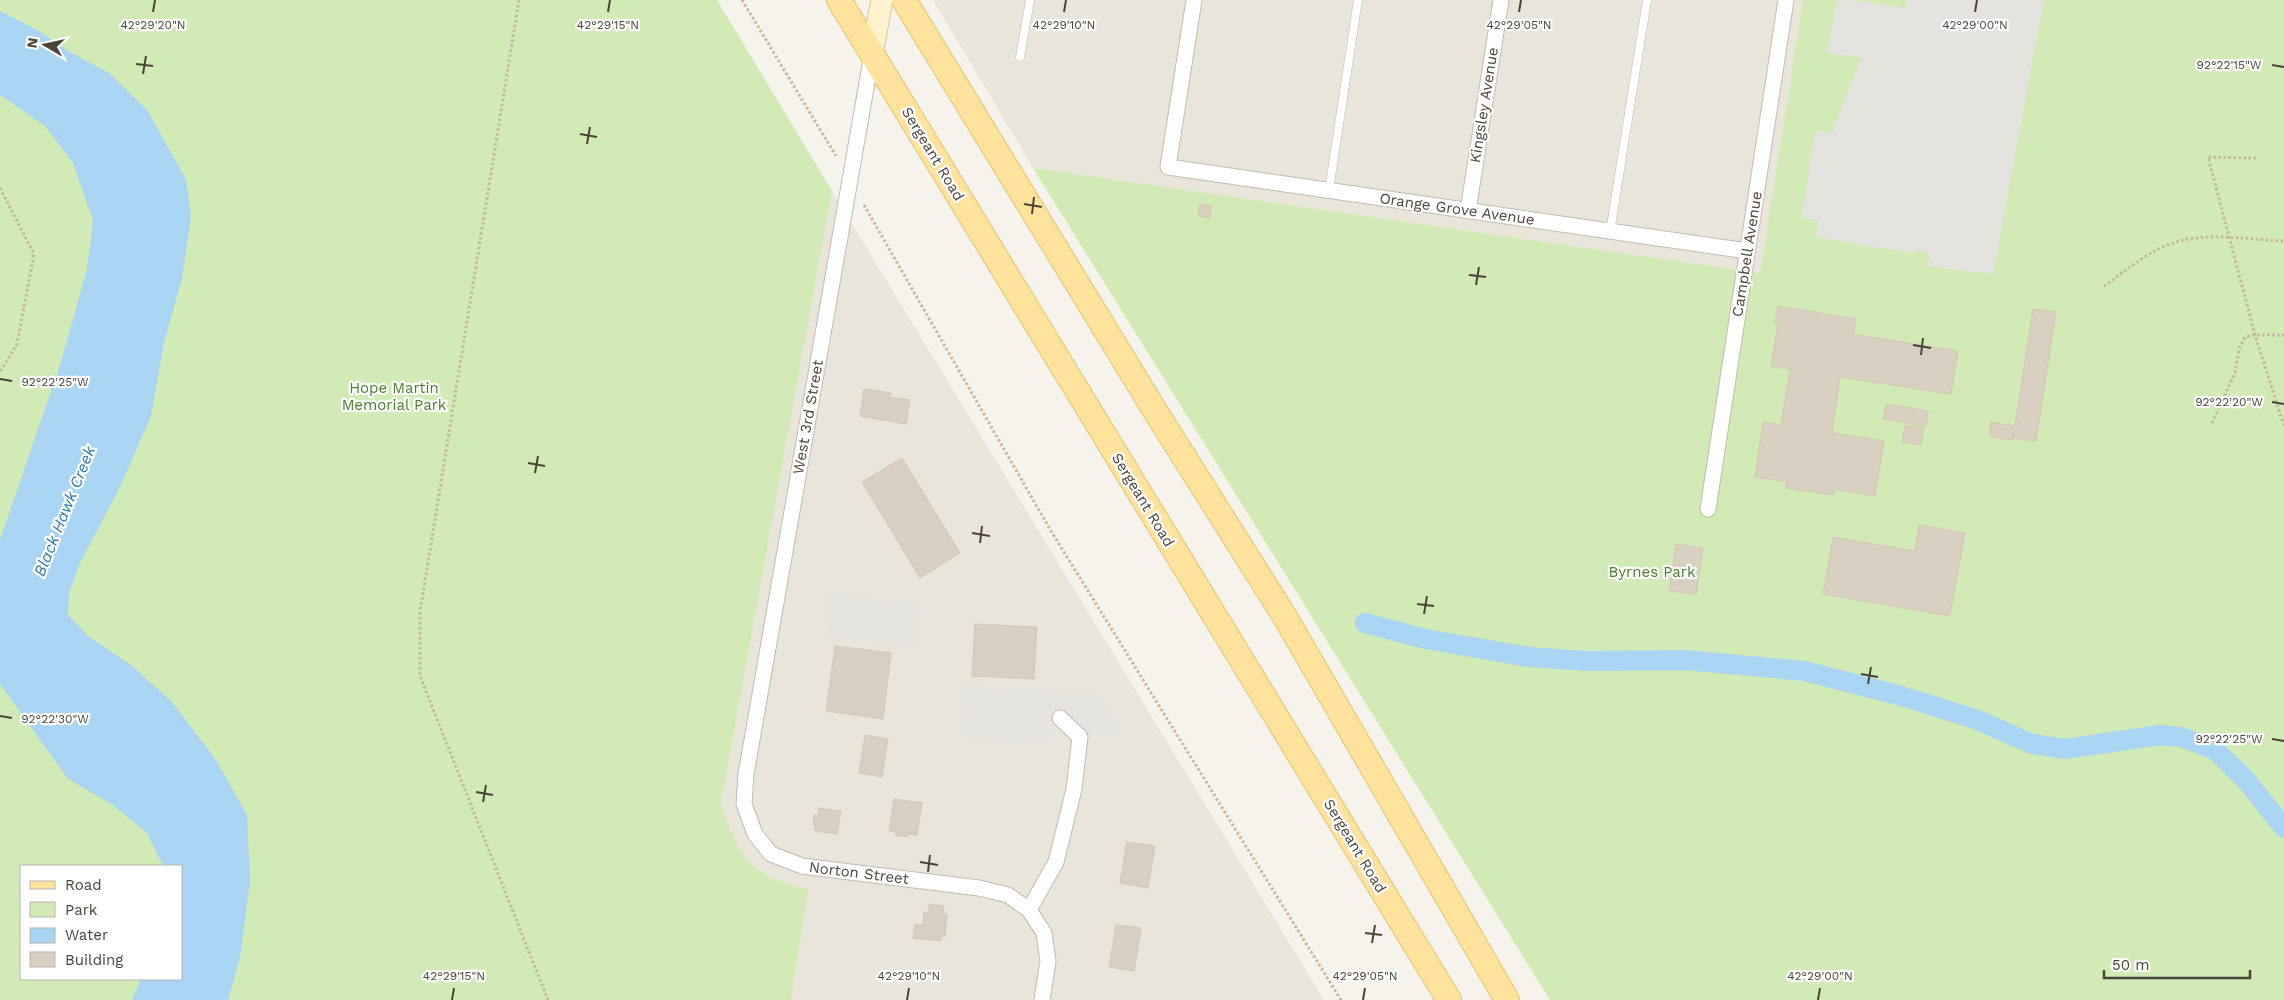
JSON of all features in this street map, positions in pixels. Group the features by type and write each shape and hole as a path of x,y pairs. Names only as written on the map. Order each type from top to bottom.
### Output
{"main road":[{"name":"Sergeant Road","path":"839,0 1449,1000"},
{"path":"904,0 1157,414 1286,617 1507,1000"}],"street":[{"name":"West 3rd Street","path":"755,834 744,804 746,774 882,0"},
{"name":"Orange Grove Avenue","path":"1194,0 1168,167 1747,252"},
{"name":"Kingsley Avenue","path":"1468,211 1501,0"},
{"name":"Campbell Avenue","path":"1708,509 1786,0"},
{"path":"1042,1000 1048,961 1047,952 1044,933 1030,910 1056,862 1074,790 1080,737 1060,718"},
{"name":"Norton Street","path":"755,834 771,854 802,866 979,888 1008,895 1030,910"}],"lane":[{"path":"1020,58 1030,0"},
{"path":"1330,190 1358,0"},
{"path":"1610,232 1647,0"}],"path":[{"path":"520,0 420,612 420,676 548,1000"},
{"path":"742,0 838,159"},
{"path":"2256,158 2208,157 2255,335 2284,426"},
{"path":"0,188 34,254 17,344 0,372"},
{"path":"871,218 1052,531 1341,1000"},
{"path":"2104,286 2151,253 2172,243 2198,237 2229,236 2284,241"},
{"path":"2212,423 2235,373 2241,343 2245,337 2284,335"}],"shaded area":[{"path":"933,0 1803,0 1760,273 1033,168"},
{"path":"1837,0 1855,0 1906,8 1907,0 2044,0 1993,274 1926,266 1930,256 1917,248 1916,254 1816,237 1818,220 1802,218 1815,131 1832,133 1862,57 1827,53"},
{"path":"832,191 1324,1000 791,1000 807,889 783,884 748,864 732,836 721,804"},
{"path":"829,593 920,605 915,646 824,634"},
{"path":"964,686 1095,695 1113,717 1116,735 1049,731 1047,745 959,736"}],"green space":[{"name":"Hope Martin Memorial Park","path":"0,0 717,0 832,191 721,804 734,838 749,862 773,878 808,889 791,1000 0,1000"},
{"name":"Byrnes Park","path":"1803,0 2284,0 2284,1000 1550,1000 1033,168 1760,273"}],"water":[{"name":"Black Hawk Creek","path":"0,11 39,31 68,51 109,73 147,110 186,179 191,217 182,278 164,343 151,416 119,489 80,563 69,593 68,615 88,636 132,666 172,702 216,760 247,815 250,881 240,957 228,1000 132,1000 141,980 182,980 182,865 163,865 147,833 113,805 68,779 0,684 0,540 61,362 87,269 93,221 73,163 45,126 0,95"}],"building":[{"path":"1200,204 1211,206 1210,218 1198,216"},
{"path":"1778,306 1856,319 1853,334 1958,351 1951,394 1840,377 1832,433 1884,441 1875,496 1835,489 1834,495 1786,488 1787,482 1755,477 1763,422 1781,425 1790,369 1771,366 1778,323 1775,323"},
{"path":"2033,309 2056,312 2036,441 2013,438"},
{"path":"864,389 891,393 890,397 910,400 906,424 860,416"},
{"path":"1886,404 1928,411 1926,426 1883,419"},
{"path":"1991,422 2014,426 2012,440 1989,436"},
{"path":"1905,425 1924,428 1921,445 1902,442"},
{"path":"902,458 960,553 920,578 862,482"},
{"path":"1919,525 1965,533 1950,616 1823,594 1833,537 1915,551"},
{"path":"1676,544 1703,548 1696,595 1669,590"},
{"path":"975,624 1037,627 1034,679 972,676"},
{"path":"835,646 891,653 883,719 826,711"},
{"path":"865,735 888,739 882,777 859,773"},
{"path":"894,799 922,803 917,835 907,834 907,837 895,835 896,832 889,831"},
{"path":"819,808 841,811 837,834 815,831 816,825 813,825 814,815 818,816"},
{"path":"1127,842 1155,846 1148,888 1120,883"},
{"path":"929,904 944,906 943,913 947,914 945,936 941,936 941,941 913,938 915,924 923,925 924,912 929,912"},
{"path":"1116,925 1141,928 1134,971 1109,967"}],"waterway":[{"path":"1365,623 1425,639 1529,657 1585,661 1685,660 1804,671 1898,695 1978,720 2032,744 2065,749 2160,735 2181,737 2215,750 2246,780 2284,828"}]}
